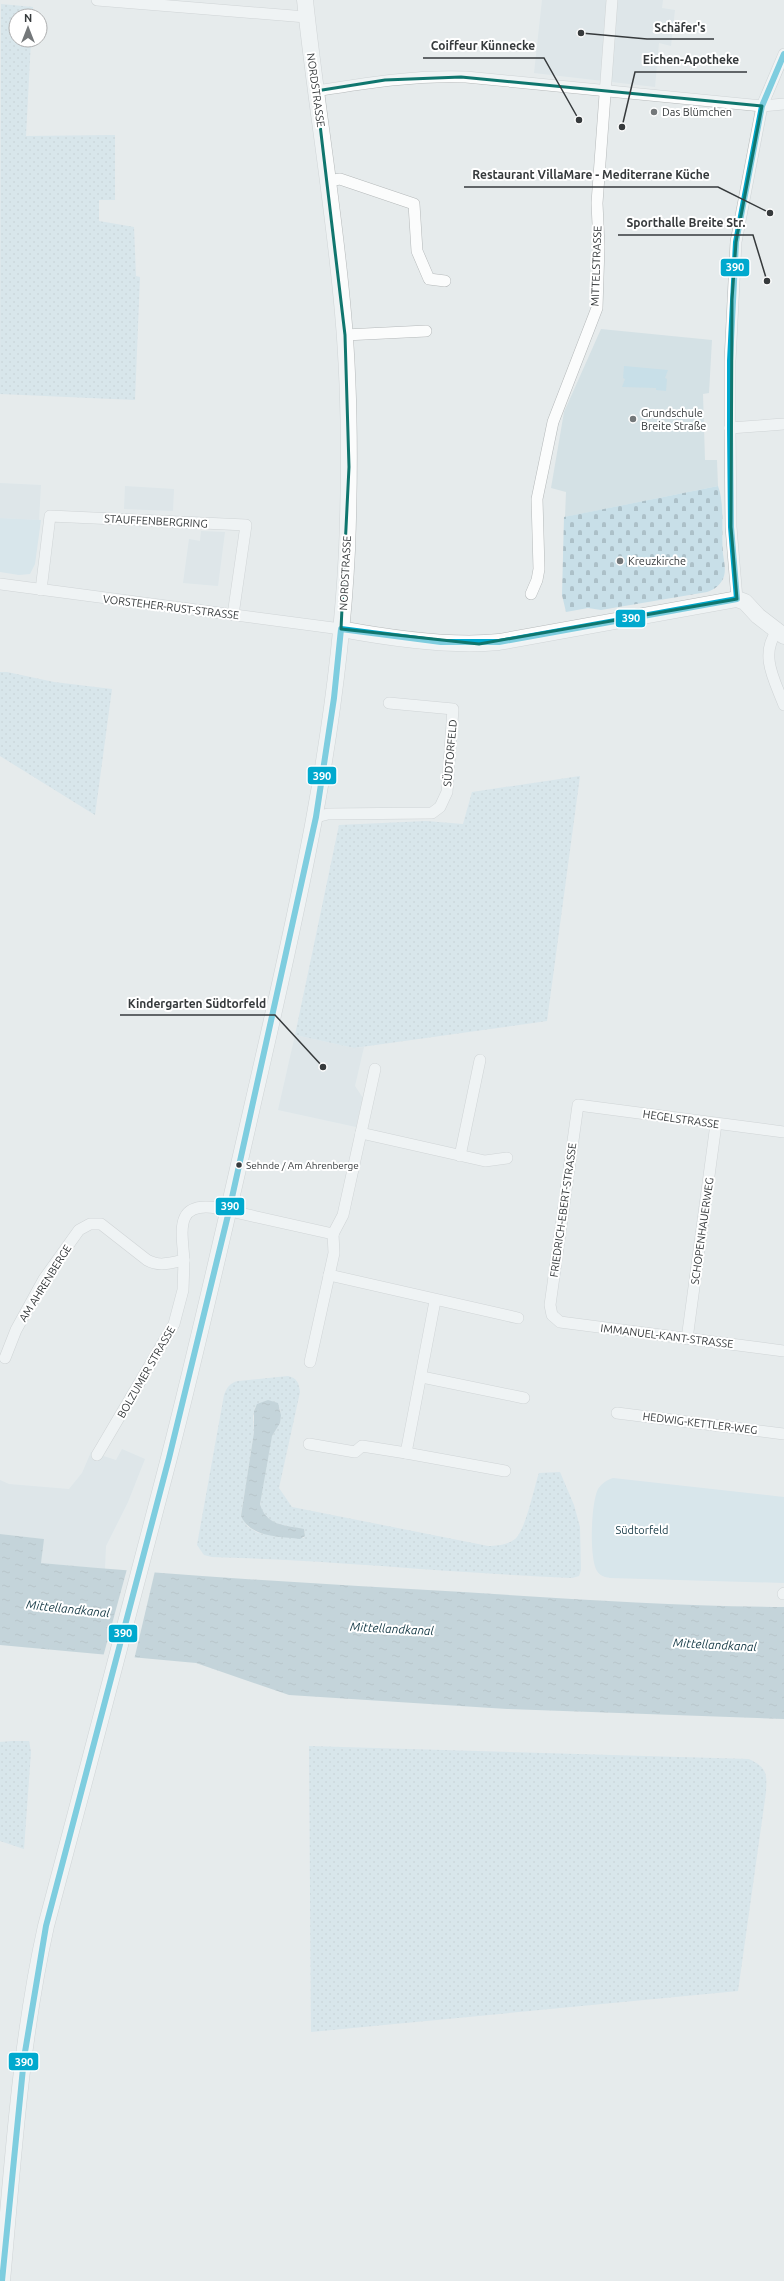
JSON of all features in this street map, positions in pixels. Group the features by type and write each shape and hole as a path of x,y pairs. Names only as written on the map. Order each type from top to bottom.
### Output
{"main road":[{"name":"NORDSTRASSE","path":"2,2281 26,2032 34,1978 46,1926 169,1458 229,1211 316,817 334,698 341,629 349,467 345,335 328,181 305,0"},
{"path":"341,629 456,644 478,644 499,642 737,599 745,602 780,634"}],"street":[{"path":"97,0 306,17"},
{"name":"MITTELSTRASSE","path":"531,594 537,580 539,569 537,499 553,422 597,308 599,246 597,203 612,0"},
{"path":"737,599 731,527 730,428 731,353 736,242 762,106 784,54"},
{"path":"316,91 385,80 438,76 466,77 762,106 784,104"},
{"path":"328,181 340,179 414,204 417,251 429,279 445,282"},
{"path":"345,335 426,331"},
{"path":"730,428 784,424"},
{"name":"STAUFFENBERGRING","path":"40,590 50,516 246,526 233,615"},
{"name":"VORSTEHER-RUST-STRASSE","path":"0,584 341,629"},
{"path":"780,634 771,639 768,650 769,663 784,705"},
{"name":"SÜDTORFELD","path":"316,817 328,814 432,813 440,807 446,792 453,709 389,703"},
{"path":"460,1156 480,1060"},
{"path":"310,1362 334,1253 333,1234 343,1215 375,1069"},
{"name":"HEGELSTRASSE","path":"578,1105 784,1132"},
{"name":"FRIEDRICH-EBERT-STRASSE","path":"552,1315 550,1305 578,1105"},
{"name":"SCHOPENHAUERWEG","path":"687,1339 716,1124"},
{"path":"361,1132 485,1161 506,1158"},
{"path":"184,1260 182,1229 183,1220 186,1213 200,1206 333,1234"},
{"name":"AM AHRENBERGE","path":"5,1358 16,1330 44,1279 76,1233 90,1224 101,1224 153,1264 184,1260"},
{"name":"BOLZUMER STRASSE","path":"97,1455 174,1324 183,1290 184,1260"},
{"path":"329,1275 435,1301 518,1318"},
{"path":"406,1453 422,1377 435,1301"},
{"name":"IMMANUEL-KANT-STRASSE","path":"552,1315 560,1322 784,1351"},
{"path":"422,1377 524,1398"},
{"name":"HEDWIG-KETTLER-WEG","path":"617,1413 784,1434"},
{"path":"309,1444 355,1452 362,1446 505,1470"}],"highlighted area":[{"path":"461,77 762,106 736,242 732,300 731,527 737,599 479,644 341,629 349,467 345,335 316,91 385,80"}],"shaded area":[{"path":"542,0 663,0 662,8 675,10 671,46 659,43 655,87 534,73"},
{"name":"Grundschule Breite Straße","path":"601,329 712,340 709,393 703,394 705,460 717,460 718,486 565,517 566,492 551,488 564,412"},
{"path":"0,483 41,485 39,520 0,518"},
{"path":"125,486 174,489 173,511 124,509"},
{"path":"201,531 225,532 218,586 183,583 189,539 200,541"},
{"path":"295,1035 354,1048 364,1047 355,1086 363,1098 356,1127 278,1110"},
{"path":"122,1449 145,1459 128,1502 106,1546 105,1569 41,1563 43,1539 0,1534 0,1480 9,1484 69,1489 82,1473 91,1452 116,1460"}],"green space":[{"path":"1,4 33,7 8,8 8,48 31,48 26,136 115,135 115,200 99,200 99,221 134,227 136,276 140,277 135,400 0,394"},
{"path":"624,366 668,370 665,378 667,379 666,391 656,390 656,388 622,387 625,379 623,378"},
{"path":"718,486 721,501 722,546 725,571 723,579 717,586 707,592 601,610 588,608 566,612 562,595 564,517"},
{"path":"0,518 41,520 35,564 30,574 19,575 0,572"},
{"path":"0,672 7,672 54,682 112,689 95,815 0,756"},
{"path":"580,776 547,1021 354,1048 295,1035 339,825 426,821 463,824 472,792"},
{"path":"288,1376 294,1378 298,1384 300,1392 279,1488 292,1507 488,1546 498,1545 505,1544 515,1539 523,1527 539,1473 560,1472 574,1505 580,1527 581,1570 579,1576 572,1578 527,1576 302,1561 212,1557 204,1555 197,1545 224,1395 229,1386 238,1381","holes":["255,1407 280,1408 279,1420 271,1438 268,1453 260,1500 261,1510 265,1517 270,1521 305,1532 304,1538 258,1533 247,1526 241,1516 254,1432 253,1417"]},
{"name":"Südtorfeld","path":"613,1478 784,1497 784,1583 604,1577 598,1573 594,1564 592,1518 598,1489 605,1482"},
{"path":"29,1741 31,1752 24,1849 0,1841 0,1742"},
{"path":"309,1746 749,1759 755,1762 763,1768 765,1772 766,1792 738,1991 311,2032"}],"water":[{"path":"268,1400 278,1403 281,1415 280,1423 272,1436 260,1504 267,1517 272,1521 283,1525 304,1529 305,1536 300,1539 266,1535 251,1528 241,1516 254,1432 254,1411 257,1404"},
{"name":"Mittellandkanal","path":"0,1534 44,1539 41,1563 147,1572 583,1600 784,1607 784,1719 507,1709 289,1695 196,1663 0,1645"}],"pier":[{"path":"127,1569 155,1571 134,1660 103,1657"}],"transit line":[{"name":"390","path":"2,2281 24,2058 46,1926 169,1458 229,1211 316,817 334,698 341,629 441,642 499,642 737,599 731,527 730,428 730,361 736,242 762,106 784,54"}],"place":[{"name":"Schäfer's","path":"581,33"},
{"name":"Das Blümchen","path":"654,112"},
{"name":"Coiffeur Künnecke","path":"579,120"},
{"name":"Eichen-Apotheke","path":"622,127"},
{"name":"Restaurant VillaMare - Mediterrane Küche","path":"770,213"},
{"name":"Sporthalle Breite Str.","path":"767,281"},
{"name":"Grundschule Breite Straße","path":"633,419"},
{"name":"Kreuzkirche","path":"620,561"},
{"name":"Kindergarten Südtorfeld","path":"323,1067"},
{"name":"Sehnde / Am Ahrenberge","path":"239,1165"}]}
